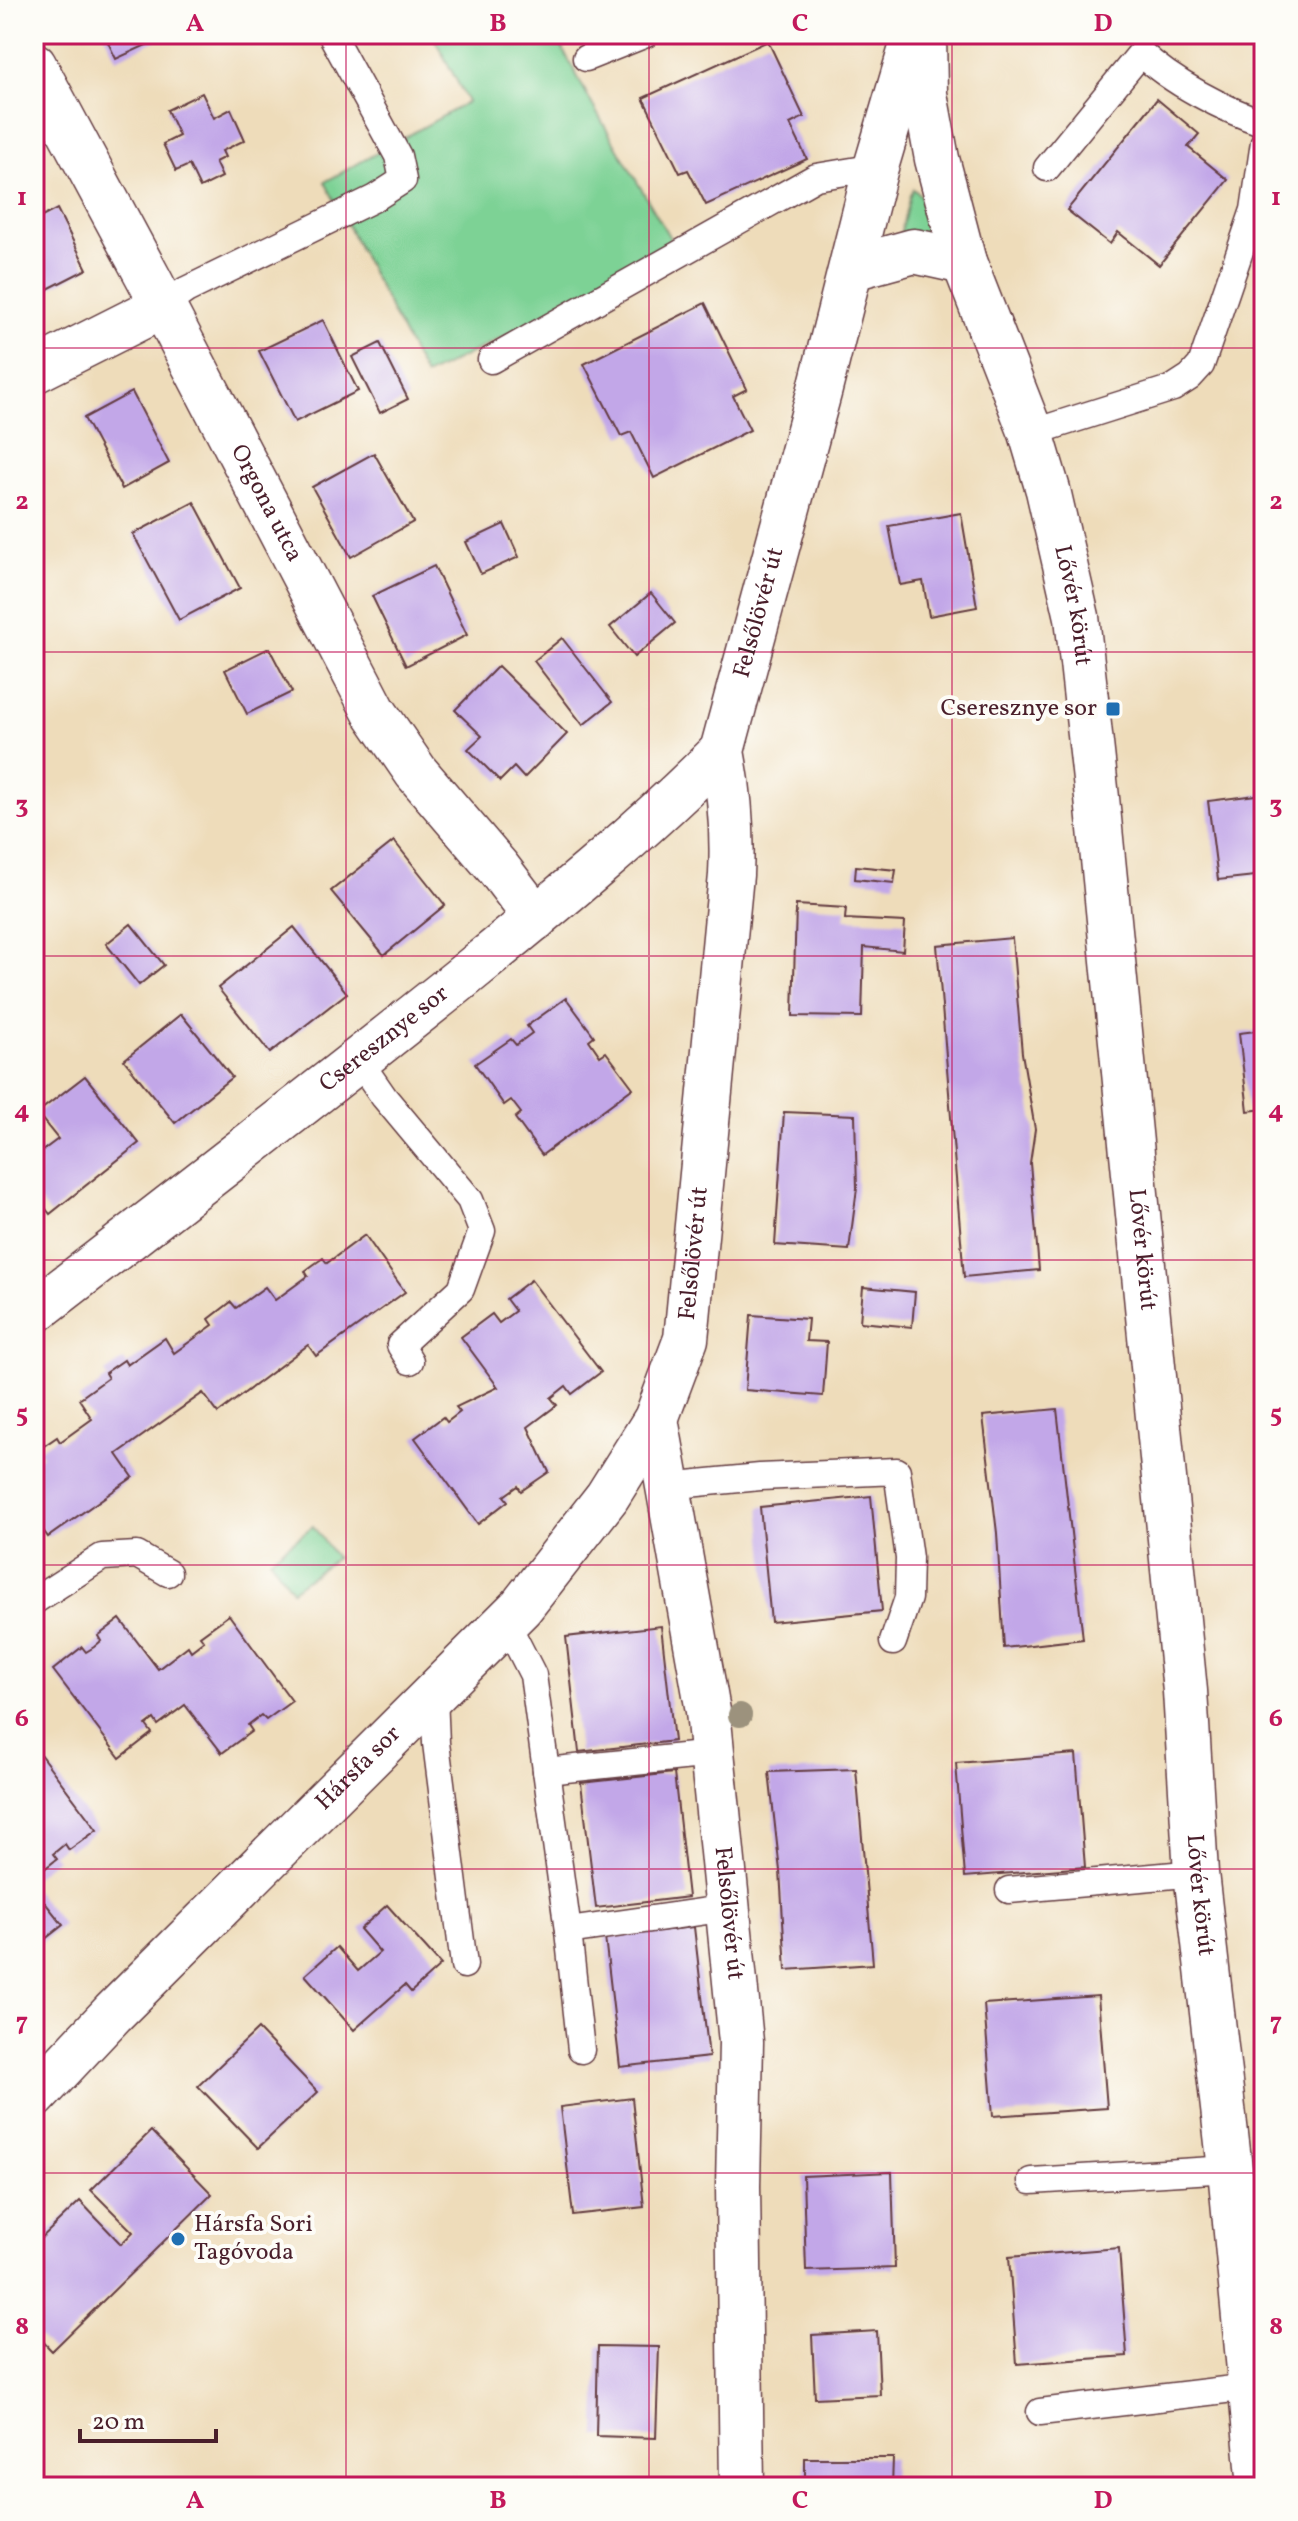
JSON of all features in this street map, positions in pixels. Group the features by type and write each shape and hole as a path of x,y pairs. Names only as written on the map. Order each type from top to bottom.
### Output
{"street":[{"name":"Felsőlövér út","path":"742,2487 738,2186 741,2042 708,1711 656,1419 686,1339 731,875 731,798 722,751 852,268 876,167 915,34"},
{"name":"Lővér körút","path":"924,34 925,94 937,159 964,262 1031,433 1058,532 1079,632 1185,1691 1196,1873 1230,2169 1260,2487"},
{"name":"Orgona utca","path":"34,65 374,711 416,772 536,918"},
{"path":"852,268 914,251 964,262"},
{"path":"34,371 163,306"},
{"name":"Cseresznye sor","path":"34,1312 359,1061 536,918 671,803 722,751"},
{"name":"Hársfa sor","path":"34,2097 113,2013 506,1622 607,1497 656,1419"}],"lane":[{"path":"163,306 186,290 375,198 403,180 398,156 331,34"},
{"path":"586,58 646,34"},
{"path":"1047,168 1141,53 1151,63 1217,104 1264,123"},
{"path":"1031,433 1173,388 1201,365 1254,210 1264,142"},
{"path":"491,360 816,177 876,167"},
{"path":"359,1061 384,1097 470,1200 482,1231 461,1289 400,1345 410,1361"},
{"path":"667,1486 760,1477 897,1471 909,1558 908,1598 893,1642"},
{"path":"34,1601 102,1557 137,1555 168,1573"},
{"path":"506,1622 533,1675 581,2050"},
{"path":"434,1696 436,1743 464,1965"},
{"path":"546,1771 712,1754"},
{"path":"1009,1890 1196,1873"},
{"path":"568,1931 728,1908"},
{"path":"1031,2181 1230,2169"},
{"path":"1040,2412 1250,2387"}],"green space":[{"path":"432,34 555,34 677,250 425,376 325,182 468,102"},
{"path":"913,189 920,195 934,258 894,260 910,195"},
{"path":"313,1526 336,1558 292,1590 270,1559"}],"building":[{"path":"104,34 170,34 116,59"},
{"path":"768,41 804,117 790,124 807,159 706,205 688,170 680,173 643,98"},
{"path":"202,93 214,118 231,109 245,140 222,151 225,157 215,162 222,177 200,188 189,165 176,171 163,144 179,136 167,110"},
{"path":"1157,99 1199,134 1188,147 1228,180 1159,265 1118,232 1110,244 1067,210"},
{"path":"57,209 87,269 34,296 34,221"},
{"path":"705,303 747,389 733,396 750,430 654,478 631,432 621,436 584,364"},
{"path":"323,320 358,391 295,422 259,351"},
{"path":"380,343 408,399 380,413 352,357"},
{"path":"132,392 169,463 122,489 84,418"},
{"path":"374,453 413,522 351,557 312,487"},
{"path":"194,502 240,588 179,620 133,534"},
{"path":"961,513 977,607 929,616 923,581 900,585 889,526"},
{"path":"504,524 519,557 481,574 466,542"},
{"path":"434,566 467,635 406,666 372,596"},
{"path":"651,593 675,623 634,657 610,627"},
{"path":"562,638 612,702 583,725 534,661"},
{"path":"269,648 292,692 247,714 225,670"},
{"path":"498,666 567,734 524,778 514,767 500,781 468,749 482,736 455,710"},
{"path":"1264,794 1264,875 1218,880 1208,801"},
{"path":"394,841 445,905 384,955 331,891"},
{"path":"856,866 896,870 894,883 855,879"},
{"path":"796,905 846,908 845,919 905,922 903,951 864,947 862,1017 793,1016"},
{"path":"131,924 164,965 139,985 106,944"},
{"path":"294,927 347,993 270,1053 218,988"},
{"path":"1012,938 1022,1053 1035,1129 1030,1163 1039,1270 964,1277 937,945"},
{"path":"566,998 594,1036 589,1040 600,1056 606,1052 633,1088 542,1155 515,1118 521,1113 511,1100 504,1105 475,1064 511,1039 516,1045 532,1033 527,1026"},
{"path":"181,1014 232,1077 175,1123 124,1060"},
{"path":"1264,1030 1264,1109 1248,1111 1239,1033"},
{"path":"85,1076 139,1143 50,1214 34,1194 34,1157 58,1139 37,1113"},
{"path":"784,1112 855,1115 857,1188 849,1250 775,1245"},
{"path":"365,1235 405,1292 316,1356 308,1345 218,1413 203,1393 117,1454 133,1477 48,1537 34,1518 34,1462 42,1456 38,1450 57,1437 60,1442 92,1419 79,1399 108,1378 105,1373 124,1360 127,1365 165,1338 174,1353 213,1325 209,1319 231,1302 236,1308 265,1287 275,1300 308,1276 305,1271 313,1265 323,1258 327,1263"},
{"path":"531,1280 601,1372 572,1394 566,1386 551,1398 557,1405 528,1427 549,1472 521,1491 518,1486 504,1496 508,1501 478,1524 415,1438 443,1417 447,1422 460,1412 456,1407 498,1387 461,1337 492,1314 499,1323 515,1311 506,1299"},
{"path":"863,1287 915,1292 912,1327 860,1322"},
{"path":"751,1315 808,1319 806,1341 827,1342 823,1396 745,1390"},
{"path":"1057,1409 1083,1639 1004,1648 997,1533 983,1416"},
{"path":"871,1496 882,1611 771,1622 760,1507"},
{"path":"229,1615 292,1701 266,1720 261,1715 248,1725 252,1731 222,1753 185,1705 158,1725 154,1719 146,1725 152,1733 120,1758 53,1670 82,1647 86,1652 94,1647 101,1641 98,1636 120,1619 158,1669 188,1646 191,1651 204,1641 200,1636"},
{"path":"661,1626 674,1741 579,1752 566,1637"},
{"path":"34,1746 97,1830 69,1850 65,1844 53,1854 57,1859 34,1877"},
{"path":"1076,1754 1085,1867 965,1877 956,1763"},
{"path":"856,1769 873,1964 786,1970 780,1871 769,1772"},
{"path":"674,1773 688,1897 596,1908 581,1783"},
{"path":"34,1889 63,1925 40,1943 34,1935"},
{"path":"387,1905 441,1965 411,1992 405,1985 354,2030 305,1975 337,1947 358,1971 380,1952 360,1929"},
{"path":"694,1927 709,2057 620,2067 605,1937"},
{"path":"1098,1996 1107,2108 993,2116 984,2004"},
{"path":"258,2029 318,2092 258,2148 198,2086"},
{"path":"632,2098 644,2207 573,2215 560,2107"},
{"path":"151,2131 212,2194 52,2351 34,2332 34,2245 80,2201 121,2244 133,2232 91,2190"},
{"path":"892,2172 895,2268 806,2271 803,2176"},
{"path":"1119,2248 1127,2356 1017,2364 1009,2257"},
{"path":"877,2331 880,2395 815,2398 812,2335"},
{"path":"598,2346 659,2347 656,2438 596,2436"},
{"path":"805,2458 893,2458 892,2487 805,2487"}],"place":[{"name":"Cseresznye sor","path":"1113,709"},
{"name":"Hársfa Sori Tagóvoda","path":"178,2239"}]}
